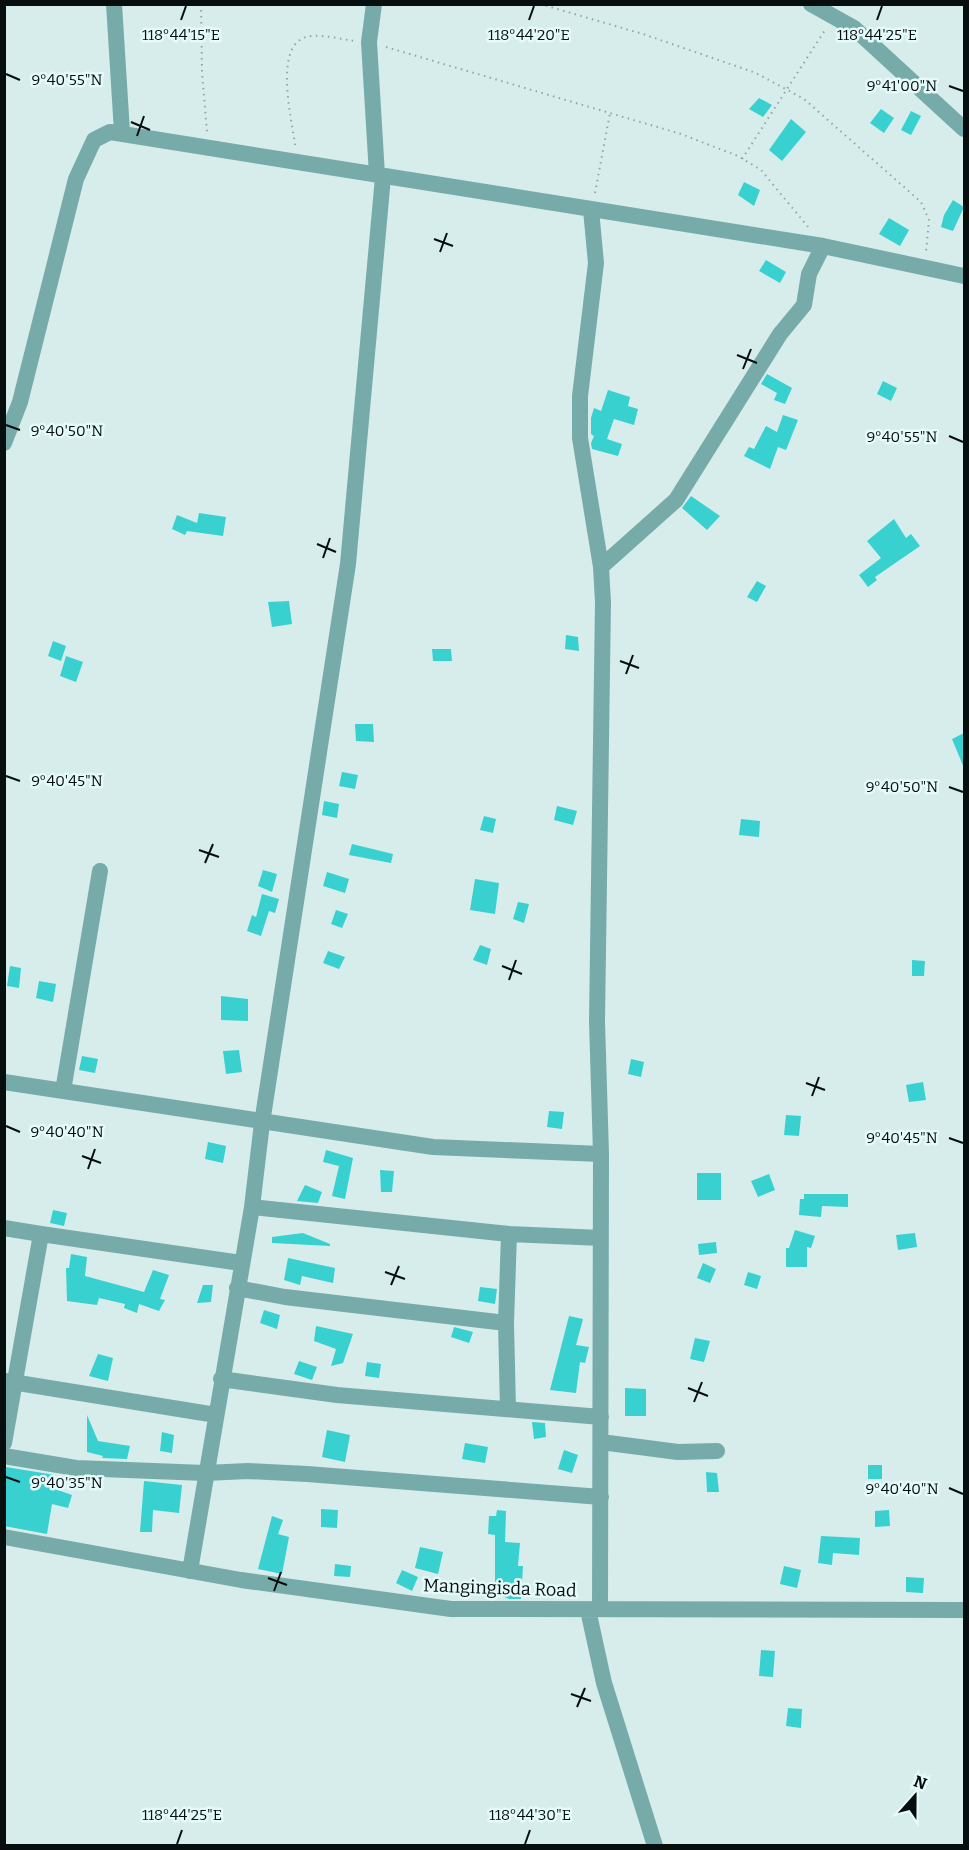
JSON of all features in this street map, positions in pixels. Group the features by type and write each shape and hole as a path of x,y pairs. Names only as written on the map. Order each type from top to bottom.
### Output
{"street":[{"path":"114,4 122,132"},
{"path":"190,1571 252,1207 262,1124 348,564 380,176 369,42 374,4"},
{"path":"811,4 854,28 964,129"},
{"path":"4,443 20,402 76,179 94,140 102,134 122,132 297,163 823,246 964,276"},
{"path":"591,210 596,263 580,396 580,438 601,567 597,1021 601,1238 601,1497 594,1609 604,1683 655,1845"},
{"path":"601,567 675,500 780,334 804,305 809,274 823,246"},
{"path":"63,1091 100,871"},
{"path":"4,1082 262,1124 433,1147 600,1154"},
{"path":"252,1207 509,1234 601,1238"},
{"path":"4,1228 241,1263"},
{"path":"4,1443 10,1382 41,1234"},
{"path":"508,1408 506,1323 509,1234"},
{"path":"237,1288 285,1297 506,1323"},
{"path":"221,1379 337,1395 601,1417"},
{"path":"10,1382 216,1415"},
{"path":"601,1443 678,1452 717,1451"},
{"path":"4,1456 76,1468 307,1474 601,1497"},
{"name":"Mangingisda Road","path":"4,1537 190,1571 451,1609 964,1610"}],"path":[{"path":"201,4 202,72 208,147"},
{"path":"540,4 643,34 756,73 804,99 921,202 929,220 924,268"},
{"path":"742,159 834,15"},
{"path":"297,163 286,65 289,51 301,40 311,36 369,42 681,134 742,159 761,170 775,185 823,246"},
{"path":"591,210 610,113"}],"building":[{"path":"759,98 772,105 763,117 749,109"},
{"path":"881,109 894,118 884,133 870,123"},
{"path":"911,111 921,116 911,135 901,130"},
{"path":"791,119 806,132 782,161 769,150"},
{"path":"744,182 760,190 754,206 738,195"},
{"path":"953,200 964,207 953,231 941,227 944,215"},
{"path":"889,218 909,230 900,246 879,234"},
{"path":"766,260 786,272 780,283 759,271"},
{"path":"767,374 792,388 785,404 774,400 777,393 761,384"},
{"path":"883,381 897,388 891,401 877,394"},
{"path":"608,390 630,397 628,406 638,409 634,425 614,419 607,439 622,444 618,456 592,449 591,443 594,436 591,434 591,418 594,408 601,411"},
{"path":"783,415 798,420 786,450 778,447 770,469 744,456 749,447 754,449 766,426 777,432"},
{"path":"691,496 720,516 707,530 682,508"},
{"path":"199,513 226,517 223,536 187,531 185,535 172,529 177,515 197,523"},
{"path":"894,519 906,538 911,534 920,546 875,577 877,580 868,587 859,575 881,558 867,541"},
{"path":"757,581 766,586 757,602 747,597"},
{"path":"289,601 292,624 272,627 268,602"},
{"path":"566,635 578,637 579,651 565,649"},
{"path":"53,641 66,646 61,661 48,656"},
{"path":"432,649 451,649 452,661 433,661"},
{"path":"66,656 83,662 76,682 60,676"},
{"path":"355,724 373,724 374,742 356,741"},
{"path":"964,733 964,768 952,739"},
{"path":"342,772 358,775 355,789 339,786"},
{"path":"324,801 339,804 337,818 322,815"},
{"path":"557,806 577,811 573,825 554,820"},
{"path":"484,816 496,819 493,833 480,830"},
{"path":"741,819 760,821 759,837 739,835"},
{"path":"352,844 393,854 391,863 349,855"},
{"path":"263,870 277,874 272,892 258,886"},
{"path":"327,872 349,879 345,893 323,886"},
{"path":"475,879 499,883 495,914 470,910"},
{"path":"262,894 279,899 275,913 269,911 261,936 247,931 252,915 256,917"},
{"path":"518,902 529,904 524,923 513,919"},
{"path":"336,910 348,914 342,928 331,924"},
{"path":"480,945 491,949 487,965 473,960"},
{"path":"328,951 345,957 339,969 323,963"},
{"path":"912,960 925,961 924,976 912,976"},
{"path":"10,966 21,968 19,988 7,986"},
{"path":"39,981 56,984 53,1002 36,998"},
{"path":"221,996 248,999 248,1021 221,1020"},
{"path":"239,1050 242,1072 226,1074 223,1051"},
{"path":"82,1056 98,1059 95,1073 79,1070"},
{"path":"631,1059 644,1062 641,1077 628,1074"},
{"path":"923,1082 926,1100 909,1102 906,1085"},
{"path":"549,1111 564,1112 562,1129 547,1127"},
{"path":"786,1115 801,1116 799,1136 784,1135"},
{"path":"208,1142 226,1146 223,1163 205,1159"},
{"path":"326,1150 353,1158 345,1199 332,1196 339,1166 323,1162"},
{"path":"380,1170 394,1171 392,1192 381,1192"},
{"path":"697,1173 721,1173 721,1200 697,1200"},
{"path":"769,1174 775,1190 758,1197 751,1181"},
{"path":"305,1185 322,1192 318,1203 297,1201"},
{"path":"804,1194 848,1194 848,1207 822,1206 821,1217 799,1215 800,1199 804,1199"},
{"path":"53,1210 67,1213 64,1226 50,1223"},
{"path":"795,1230 815,1236 811,1248 807,1247 807,1267 786,1267 786,1248 789,1248"},
{"path":"303,1233 330,1244 330,1246 272,1243 272,1237"},
{"path":"915,1233 917,1247 898,1250 896,1235"},
{"path":"716,1242 717,1253 699,1255 698,1244"},
{"path":"71,1254 87,1257 85,1276 144,1292 153,1270 169,1275 160,1299 165,1300 159,1311 139,1304 137,1313 124,1308 125,1304 99,1298 97,1305 67,1301 66,1268 69,1268"},
{"path":"288,1258 335,1268 333,1283 302,1276 300,1285 284,1280"},
{"path":"703,1263 716,1269 710,1283 697,1278"},
{"path":"748,1272 761,1276 757,1289 744,1285"},
{"path":"203,1285 213,1285 211,1302 197,1303"},
{"path":"480,1287 497,1289 495,1304 478,1301"},
{"path":"264,1310 280,1315 277,1329 260,1323"},
{"path":"569,1316 583,1319 576,1345 589,1347 585,1363 580,1362 576,1393 550,1390"},
{"path":"316,1326 353,1334 343,1363 331,1366 336,1349 314,1341"},
{"path":"454,1327 473,1332 469,1343 451,1337"},
{"path":"695,1338 710,1341 704,1362 690,1359"},
{"path":"98,1354 113,1358 108,1381 89,1376"},
{"path":"299,1361 317,1367 312,1380 294,1374"},
{"path":"367,1362 381,1364 379,1378 365,1376"},
{"path":"625,1388 646,1389 646,1416 625,1416"},
{"path":"87,1415 98,1441 130,1446 127,1459 102,1458 103,1456 87,1452"},
{"path":"532,1422 545,1423 546,1437 534,1439"},
{"path":"327,1430 350,1435 345,1462 322,1457"},
{"path":"162,1432 174,1435 172,1453 160,1451"},
{"path":"465,1443 488,1447 485,1463 462,1459"},
{"path":"564,1450 578,1455 572,1473 558,1469"},
{"path":"868,1465 882,1465 882,1479 868,1479"},
{"path":"6,1467 55,1475 52,1488 72,1495 68,1508 52,1504 47,1534 4,1526"},
{"path":"706,1472 717,1473 719,1492 707,1492"},
{"path":"144,1481 182,1485 179,1513 153,1510 152,1532 140,1532"},
{"path":"321,1509 338,1510 337,1528 321,1527"},
{"path":"497,1510 506,1511 505,1542 520,1543 518,1566 523,1566 521,1599 509,1599 495,1593 495,1535 488,1534 489,1516 496,1516"},
{"path":"889,1510 890,1526 875,1527 875,1511"},
{"path":"272,1516 283,1520 278,1534 289,1537 282,1574 258,1569"},
{"path":"821,1536 860,1538 859,1555 833,1553 832,1565 818,1563"},
{"path":"420,1547 443,1552 438,1574 415,1568"},
{"path":"335,1564 351,1566 350,1577 334,1576"},
{"path":"784,1566 801,1570 797,1588 780,1584"},
{"path":"402,1570 418,1577 412,1591 396,1583"},
{"path":"906,1577 924,1578 923,1593 906,1592"},
{"path":"761,1650 775,1651 773,1677 759,1676"},
{"path":"788,1708 802,1709 801,1728 786,1726"}]}
